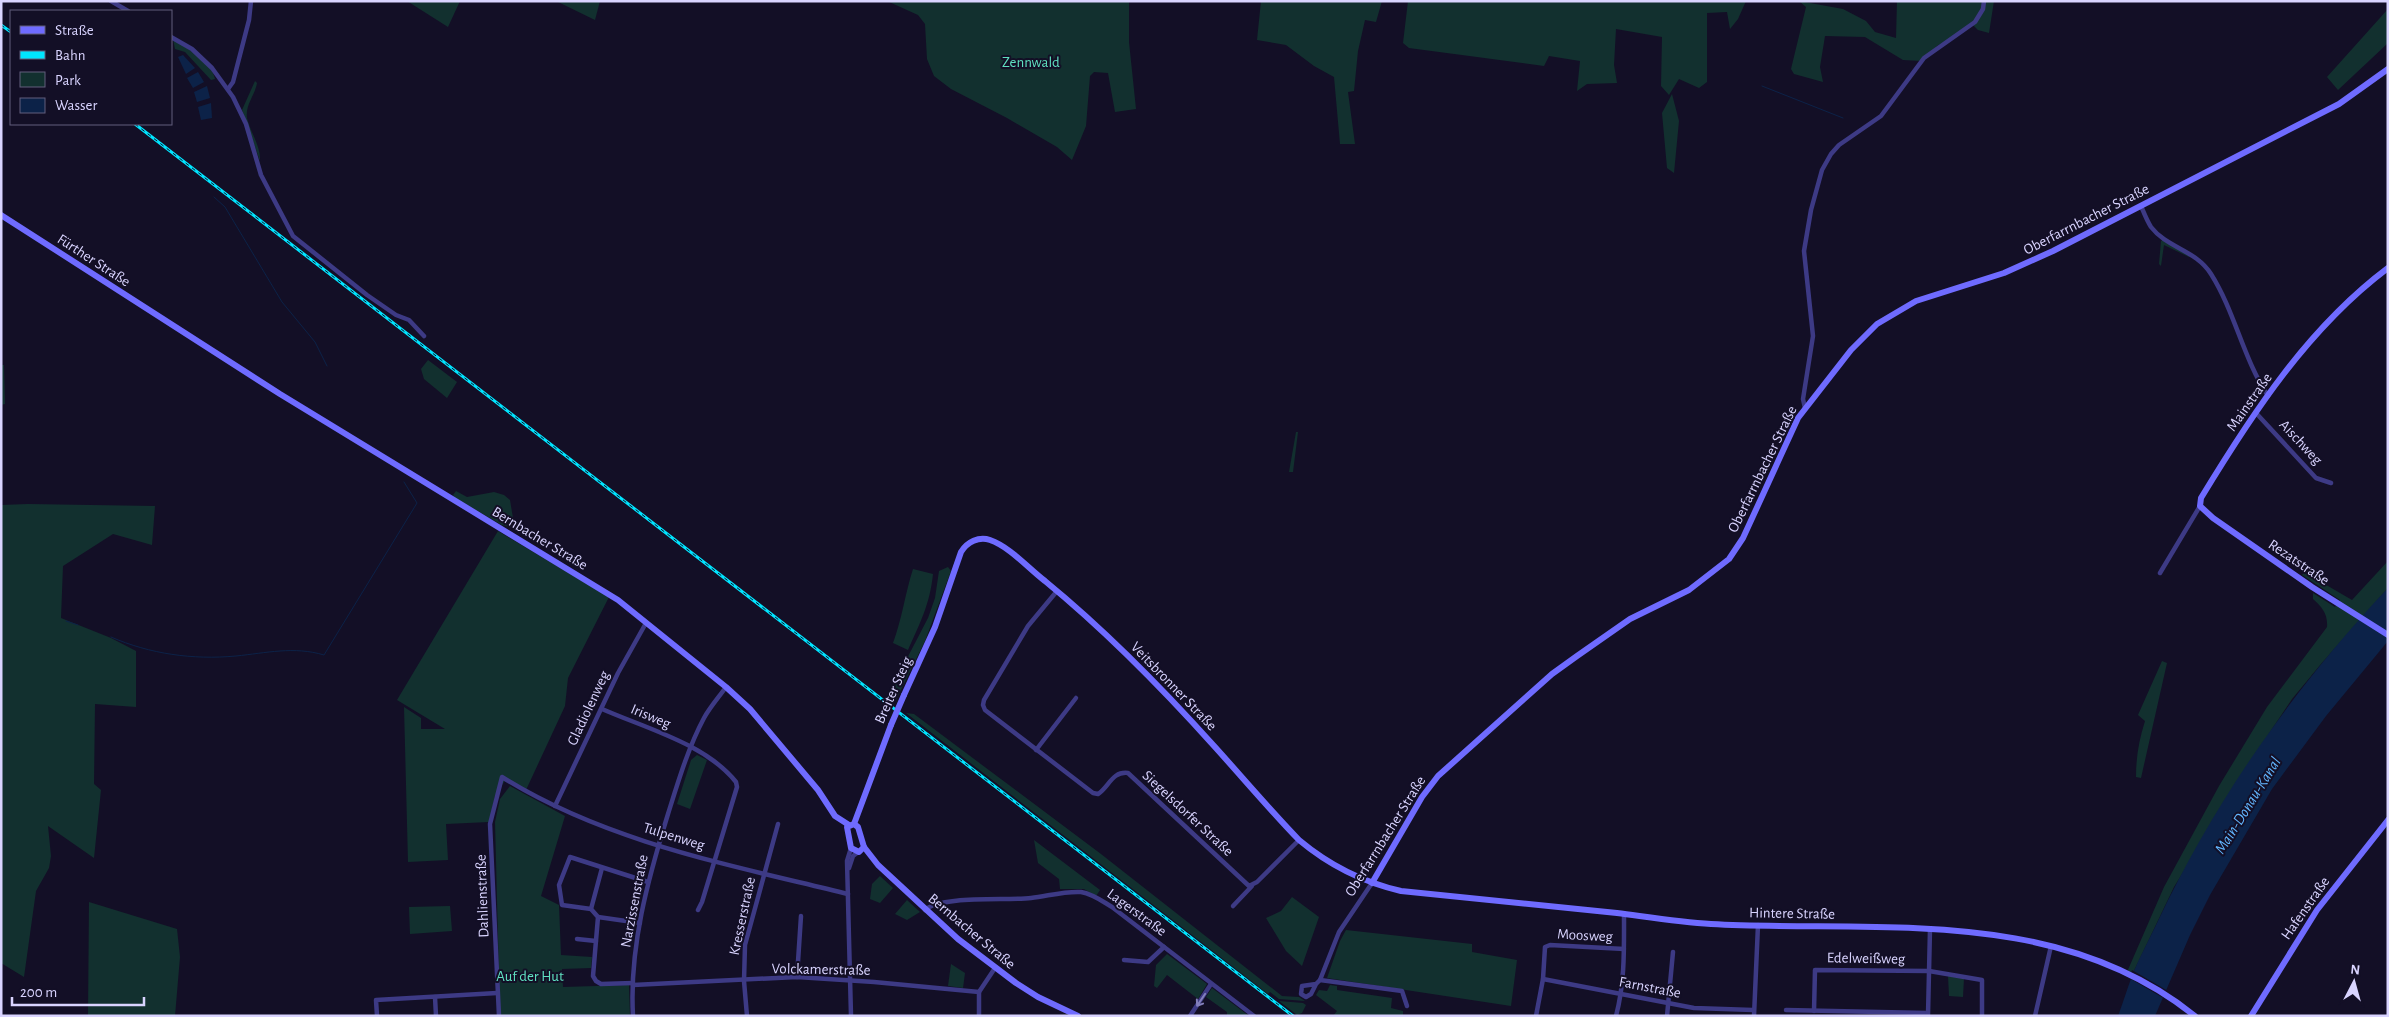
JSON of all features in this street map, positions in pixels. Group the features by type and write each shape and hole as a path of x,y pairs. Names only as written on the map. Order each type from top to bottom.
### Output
{"street":[{"path":"111,1 126,10"},
{"path":"228,89 234,82 246,33 251,1"},
{"path":"1805,408 1803,399 1813,336 1804,251 1811,210 1822,170 1831,154 1839,146 1881,116 1924,58 1976,22 1984,1"},
{"path":"172,37 192,49 212,68 228,89 246,124 261,175 293,236 367,295 396,315 409,320 424,336"},
{"name":"Oberfarrnbacher Straße","path":"1316,984 1320,980 1339,932 1372,883 1422,797 1438,776 1545,681 1577,656 1630,619 1689,590 1728,559 1743,538 1805,408 1863,336 1896,311 1916,301 2004,272 2053,251 2340,104 2388,69"},
{"path":"2141,206 2151,227 2168,241 2196,257 2211,273 2226,303 2244,350 2268,396"},
{"name":"Fürther Straße","path":"1,214 173,326"},
{"name":"Mainstraße","path":"2160,573 2200,506 2201,498 2268,396 2317,334 2340,309 2388,268"},
{"name":"Bernbacher Straße","path":"173,326 404,471 618,600 726,687 778,740 818,790 835,816 852,827"},
{"name":"Aischweg","path":"2256,413 2316,478 2331,482"},
{"name":"Rezatstraße","path":"2200,506 2218,522 2388,635"},
{"name":"Veitsbronner Straße","path":"956,567 961,552 968,543 979,539 991,540 1003,547 1098,627 1165,693 1299,840 1341,870 1372,883"},
{"name":"Breiter Steig","path":"852,827 891,725 935,627 956,567"},
{"name":"Siegelsdorfer Straße","path":"1057,591 1028,626 982,705 985,710 1093,793 1098,794 1102,792 1116,775 1121,772 1128,773 1243,881 1252,886"},
{"name":"Gladiolenweg","path":"555,806 618,673 646,623"},
{"name":"Narzissenstraße","path":"633,1016 633,984 640,923 658,845 691,747 705,716 726,687"},
{"path":"1036,750 1076,698"},
{"name":"Irisweg","path":"602,709 691,747 734,779 737,787 698,910"},
{"name":"Tulpenweg","path":"502,777 537,798 590,822 658,845 714,861 848,894"},
{"name":"Dahlienstraße","path":"499,1016 490,824 502,777"},
{"name":"Hafenstraße","path":"2251,1016 2318,910 2388,820"},
{"name":"Kresserstraße","path":"747,1016 744,981 745,945 764,873 778,831 778,824"},
{"path":"852,827 858,850"},
{"path":"852,827 858,850"},
{"path":"1234,906 1299,840"},
{"path":"851,1016 847,861 858,850"},
{"name":"Bernbacher Straße","path":"858,850 878,865 925,910 995,968 1038,997 1078,1016"},
{"path":"640,923 598,917 591,910 562,905 559,885 570,857 648,882"},
{"path":"591,910 602,868"},
{"name":"Hintere Straße","path":"1372,883 1401,891 1707,924 1930,929 1984,933 2051,946 2119,968 2155,987 2195,1016"},
{"name":"Lagerstraße","path":"925,910 939,903 964,900 1017,900 1071,892 1088,894 1112,907 1254,1016"},
{"name":"Moosweg","path":"1616,1016 1621,994 1624,914"},
{"path":"797,978 800,916"},
{"path":"577,939 596,941 598,917"},
{"path":"1754,1013 1758,925"},
{"path":"1786,1010 1836,1014 1928,1014 1930,929"},
{"name":"Volckamerstraße","path":"596,941 593,976 596,982 601,984 797,978 979,992"},
{"name":"Moosweg","path":"1543,979 1545,947 1550,945 1624,949"},
{"path":"2036,1016 2051,946"},
{"path":"1124,960 1148,962 1164,947"},
{"path":"1667,1016 1673,952"},
{"path":"979,1016 979,992 995,968"},
{"name":"Edelweißweg","path":"1814,1011 1815,970 1928,971"},
{"path":"1928,971 1982,980 1982,1016"},
{"path":"1536,1016 1543,979"},
{"name":"Farnstraße","path":"1543,979 1668,1003 1754,1013"},
{"path":"1320,980 1402,991 1407,1006"},
{"path":"1190,1016 1211,984"},
{"path":"377,1016 376,1000 497,993"},
{"path":"434,997 436,1016"}],"green space":[{"path":"407,1 460,1 448,27"},
{"path":"556,1 600,1 595,20"},
{"name":"Zennwald","path":"887,1 1129,1 1129,42 1136,109 1115,112 1108,73 1094,72 1090,76 1086,126 1072,160 1057,147 951,89 934,76 927,59 925,24 918,15"},
{"path":"1261,1 1382,1 1376,22 1365,20 1358,51 1354,91 1348,92 1355,144 1340,144 1334,77 1314,66 1286,45 1257,40"},
{"path":"1408,1 1746,1 1738,19 1730,29 1727,12 1707,13 1707,82 1699,88 1679,79 1669,95 1661,86 1662,37 1616,29 1614,65 1617,83 1587,84 1577,91 1580,61 1549,56 1544,66 1409,48 1403,43"},
{"path":"1799,1 1843,9 1866,21 1875,32 1896,38 1897,1 1994,1 1989,33 1978,30 1973,25 1937,46 1922,61 1903,60 1865,37 1825,36 1820,67 1823,82 1794,74 1791,69 1806,7"},
{"path":"2388,9 2388,43 2338,90 2327,77"},
{"path":"173,39 204,61 215,79 211,80 185,52 175,49"},
{"path":"255,81 257,83 247,109 247,118 259,150 260,161 242,110"},
{"path":"1672,94 1679,121 1674,173 1667,168 1662,113"},
{"path":"2163,240 2189,255 2189,257 2164,245 2161,266 2159,264 2161,241"},
{"path":"428,360 457,382 447,398 424,379 421,369"},
{"path":"1,365 4,365 5,404 1,405"},
{"path":"1296,432 1298,432 1293,472 1289,472"},
{"path":"456,491 467,497 494,492 504,495 510,500 514,524 509,527 502,525 455,498 453,495"},
{"path":"1,505 155,506 152,545 113,534 63,566 61,618 111,638 136,651 136,707 95,704 94,784 101,790 94,858 48,826 51,856 49,868 36,891 24,977 1,963"},
{"path":"498,531 609,597 568,678 565,706 526,790 506,779 495,796 489,822 446,824 448,860 408,862 404,707 421,718 421,729 445,729 397,700"},
{"path":"2388,561 2388,588 2292,699 2174,887 2132,975 2127,972 2164,887 2219,786 2267,707 2327,627 2325,615 2322,608 2313,599 2313,593 2335,607 2340,600 2302,575 2304,572 2352,600"},
{"path":"948,567 951,571 925,641 896,700 889,693 928,618 935,598 939,571"},
{"path":"913,569 933,574 927,604 908,650 893,643"},
{"path":"2162,661 2167,663 2141,778 2136,777 2138,749 2145,721 2138,715"},
{"path":"906,713 914,714 1101,854 1282,996 1299,997 1305,1001 1279,999 1270,992 1268,994"},
{"path":"697,755 707,760 690,809 677,804 691,760"},
{"name":"Auf der Hut","path":"510,786 565,816 541,896 559,905 561,955 592,957 591,968 562,969 563,987 629,985 630,1016 500,1016 495,822 500,799"},
{"path":"1034,840 1100,890 1096,896 1084,889 1060,889 1059,879 1038,863"},
{"path":"880,876 893,888 880,903 870,899 872,884"},
{"path":"1292,897 1319,917 1302,966 1286,951 1266,918 1281,911"},
{"path":"907,900 920,912 907,920 895,914"},
{"path":"89,902 177,929 180,957 175,1016 88,1016"},
{"path":"450,906 452,931 410,934 409,907"},
{"path":"1346,930 1472,944 1472,952 1517,960 1511,1006 1327,978 1340,941"},
{"path":"1167,954 1207,984 1198,999 1167,975 1157,988 1154,986 1156,965"},
{"path":"951,964 965,973 963,988 948,986"},
{"path":"1948,976 1964,978 1963,997 1949,996"},
{"path":"1330,985 1337,986 1337,990 1392,998 1391,1008 1403,1011 1403,1016 1333,1016 1337,1011 1316,995 1319,990 1327,991"},
{"path":"1212,988 1249,1016 1227,1016 1227,1012 1206,997"},
{"path":"1279,1001 1303,1003 1306,1005 1302,1013 1297,1015"}],"water":[{"path":"183,55 195,68 186,74 178,57"},
{"path":"198,72 204,82 193,88 187,78"},
{"path":"207,86 210,98 197,102 194,92"},
{"path":"211,103 212,118 201,120 198,107"},
{"name":"Main-Donau-Kanal","path":"2388,588 2388,641 2326,716 2272,789 2210,895 2190,935 2155,1016 2118,1016 2135,969 2181,875 2205,831 2232,788 2290,704 2321,664"}],"pier":[{"path":"2132,970 2168,991 2165,999 2129,978"}],"waterway":[{"path":"1762,86 1843,118"},
{"path":"214,197 225,207 282,302 315,342 327,366"},
{"path":"111,637 156,652 188,656 220,657 280,651 302,651 324,655 417,503 404,482"},
{"path":"66,621 78,625"}],"railway":[{"path":"1,25 10,31"},
{"path":"136,125 1293,1016"}]}
